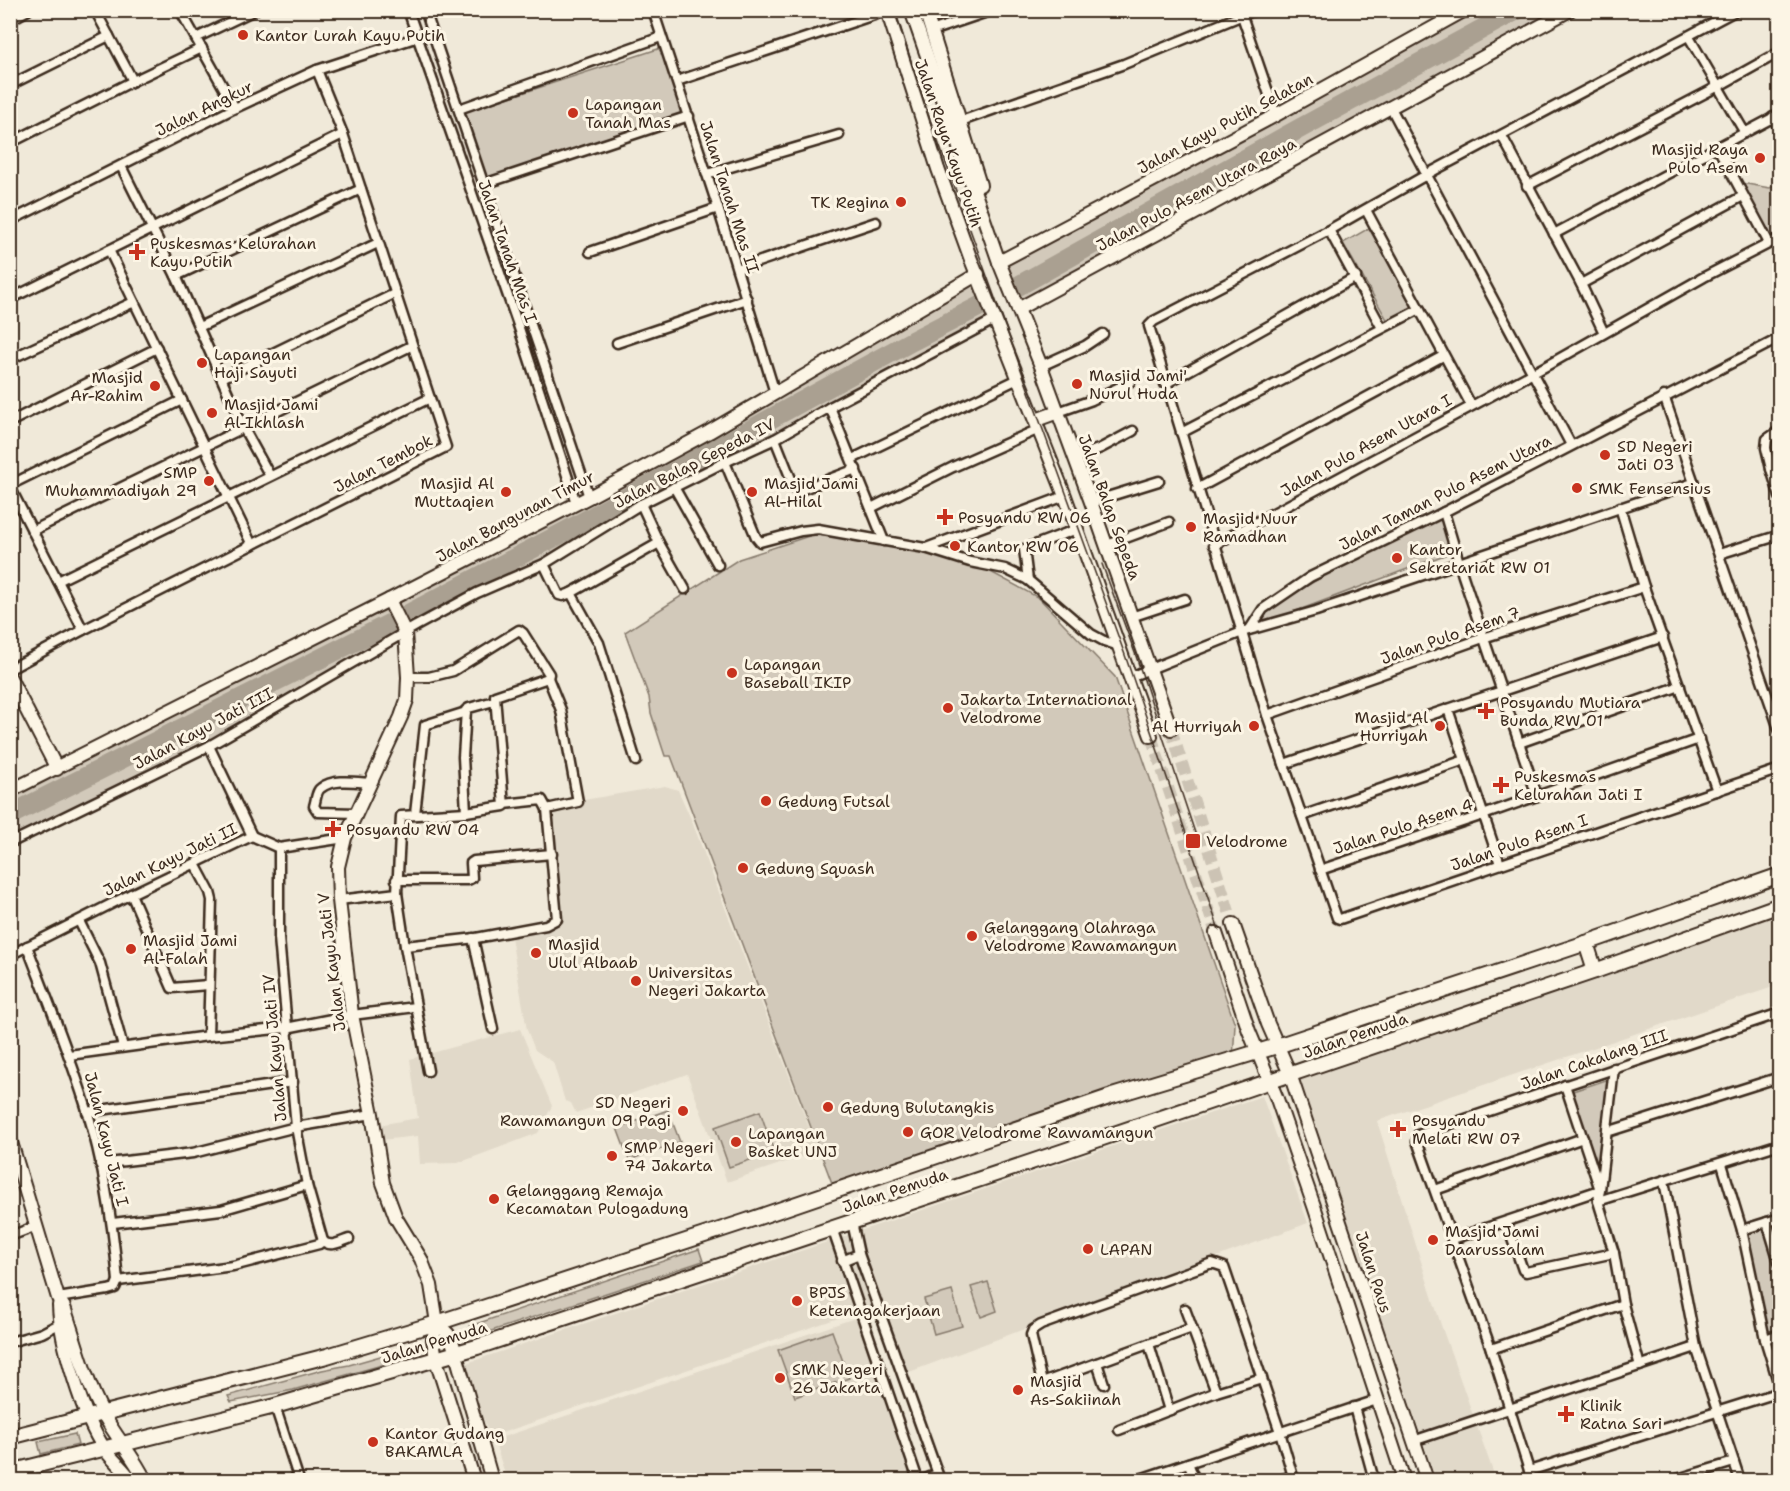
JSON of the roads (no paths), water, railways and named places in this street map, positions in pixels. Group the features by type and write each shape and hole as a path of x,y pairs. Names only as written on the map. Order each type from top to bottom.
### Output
{"main road":[{"name":"Jalan Raya Kayu Putih","path":"911,10 1001,268 1016,304"},
{"name":"Jalan Raya Kayu Putih","path":"925,10 983,194 991,239"},
{"name":"Jalan Kayu Putih Selatan","path":"1001,268 1465,10"},
{"name":"Jalan Pulo Asem Utara Raya","path":"1016,304 1391,108 1570,10"},
{"name":"Jalan Raya Kayu Putih","path":"883,12 938,169 994,314"},
{"name":"Jalan Bangunan Timur","path":"10,791 391,603 709,432 980,279"},
{"name":"Jalan Balap Sepeda","path":"1016,304 1076,458 1171,729"},
{"path":"994,314 1065,496 1151,736"},
{"path":"1037,424 1058,412"},
{"name":"Jalan Kayu Jati V","path":"391,603 405,630 407,700 345,838 338,867 339,900 352,1015 387,1199 421,1259 431,1285 437,1323"},
{"path":"10,678 57,769"},
{"name":"Jalan Pemuda","path":"10,1437 327,1356 437,1323 768,1214 1112,1096 1277,1046 1586,943 1779,875"},
{"name":"Jalan Pemuda","path":"10,1472 275,1406 456,1354 593,1310 1595,971 1779,905"},
{"path":"1233,924 1277,1046 1290,1074"},
{"path":"1216,933 1314,1206 1404,1480"},
{"path":"1586,943 1595,971"},
{"name":"Jalan Paus","path":"1290,1074 1427,1480"},
{"path":"10,1139 58,1298 59,1324 88,1418 104,1449 130,1480"},
{"path":"58,1298 64,1307 103,1414 138,1465 145,1480"},
{"path":"437,1323 448,1334 456,1354 492,1480"},
{"path":"437,1323 433,1339 436,1360 474,1480"}],"street":[{"path":"10,20 28,10"},
{"path":"95,10 133,81"},
{"path":"180,10 234,108"},
{"path":"196,38 255,10"},
{"name":"Jalan Tanah Mas I","path":"408,10 518,325 576,503"},
{"name":"Jalan Tanah Mas I","path":"425,10 589,496"},
{"path":"653,12 664,10"},
{"path":"931,31 993,10"},
{"path":"961,121 1124,64 1255,10"},
{"path":"1320,870 1267,715 1246,631 1197,489 1149,329 1152,322 1329,230 1427,174 1737,10"},
{"name":"Jalan Tanah Mas II","path":"653,12 718,208 775,393"},
{"path":"677,81 883,12"},
{"path":"1241,14 1276,115"},
{"path":"10,85 110,36"},
{"name":"Jalan Angkur","path":"10,221 234,108 317,70 418,37"},
{"path":"459,109 661,37"},
{"path":"1689,37 1745,133"},
{"path":"10,142 202,48"},
{"path":"1527,186 1779,52"},
{"name":"Jalan Tembok","path":"10,669 446,448 343,134 317,70"},
{"path":"1391,108 1571,445"},
{"path":"484,184 688,116"},
{"path":"1554,234 1776,116 1779,130"},
{"path":"10,299 343,134"},
{"path":"707,174 839,135"},
{"path":"1502,136 1581,284 1604,333"},
{"path":"1718,148 1769,243"},
{"path":"121,166 176,276 244,429 270,476"},
{"path":"176,276 361,189"},
{"path":"1581,284 1743,196"},
{"path":"590,252 718,208"},
{"path":"1366,210 1471,405"},
{"path":"737,269 876,222"},
{"path":"1329,230 1382,328"},
{"name":"Jalan Pulo Asem Utara I","path":"1215,545 1779,238"},
{"path":"199,327 378,243"},
{"path":"109,250 252,545"},
{"path":"1165,384 1356,277"},
{"path":"222,378 396,292"},
{"path":"617,343 747,299"},
{"path":"10,359 134,302"},
{"path":"1181,433 1420,309"},
{"name":"Jalan Balap Sepeda IV","path":"405,630 477,593 544,564 641,504 775,439 994,314"},
{"path":"1041,366 1085,346 1103,334"},
{"name":"Jalan Taman Pulo Asem Utara","path":"1246,631 1263,609 1310,577 1444,512 1779,338"},
{"path":"32,531 411,346"},
{"path":"10,422 157,348"},
{"path":"1197,489 1443,356"},
{"path":"852,459 1020,378"},
{"path":"1058,412 1092,400 1130,382"},
{"path":"1665,396 1779,732"},
{"path":"58,581 430,398"},
{"path":"83,630 10,486 182,400"},
{"path":"830,406 884,541"},
{"path":"871,508 1037,424"},
{"path":"1779,430 1770,436 1766,443 1775,468 1779,497"},
{"path":"1076,458 1133,431"},
{"path":"775,439 795,489 798,491 855,469"},
{"path":"725,462 760,542 818,529 925,548 1005,569 1029,580 1091,634 1104,642 1119,646"},
{"path":"1091,502 1159,481"},
{"name":"Jalan Taman Pulo Asem Utara","path":"1130,677 1246,631 1316,611 1459,564 1694,483"},
{"path":"674,487 718,565"},
{"path":"925,548 1065,496"},
{"path":"641,504 685,590"},
{"path":"1620,507 1644,587 1717,791"},
{"path":"1444,512 1483,638 1537,796"},
{"path":"1107,544 1169,522"},
{"path":"1029,580 1024,549 1077,529"},
{"path":"1719,554 1779,534"},
{"path":"544,564 559,595 563,596 659,543"},
{"name":"Jalan Pulo Asem 7","path":"1267,715 1483,638 1644,587"},
{"path":"571,592 599,643 636,761"},
{"path":"1131,617 1185,599"},
{"name":"Jalan Kayu Jati III","path":"10,843 209,746 405,630"},
{"path":"408,677 429,677 453,671 519,630 523,633 548,672 548,678 561,710 578,802 547,809"},
{"path":"1284,764 1663,637"},
{"path":"504,804 494,701 497,694 548,678"},
{"path":"1519,743 1680,686"},
{"path":"415,814 425,725 494,701"},
{"path":"1448,709 1500,864"},
{"path":"465,812 463,757 466,712"},
{"name":"Jalan Pulo Asem 4","path":"1320,870 1699,739"},
{"name":"Jalan Kayu Jati II","path":"10,955 252,836 209,746"},
{"path":"1302,816 1465,760"},
{"name":"Jalan Pulo Asem I","path":"1320,870 1337,918 1340,918 1779,769"},
{"path":"357,813 318,812 314,806 318,792 322,787 335,783 370,783"},
{"path":"405,946 473,938 546,925 557,919 547,809 542,800 504,804 498,808 465,812 405,814 399,819 397,894 405,946 415,1007 428,1071"},
{"path":"252,836 279,848 345,838"},
{"name":"Jalan Kayu Jati IV","path":"279,848 279,938 296,1127 307,1185 323,1241"},
{"path":"396,880 468,880 472,878 471,863 474,861 552,854"},
{"path":"195,864 211,896 208,1036"},
{"path":"131,894 172,988 208,985"},
{"path":"339,900 397,894"},
{"path":"79,921 100,963 123,1047"},
{"path":"473,938 493,1029"},
{"name":"Jalan Kayu Jati I","path":"27,946 69,1055 87,1112 112,1223 118,1281"},
{"path":"69,1055 286,1028 352,1015 415,1007"},
{"name":"Jalan Cakalang III","path":"1435,1190 1418,1141 1419,1134 1779,1013"},
{"path":"1614,1068 1598,1201 1614,1253 1623,1304 1640,1366"},
{"path":"1607,1132 1779,1077"},
{"path":"87,1112 293,1082"},
{"path":"1565,1085 1600,1190"},
{"path":"100,1164 193,1153 296,1127 372,1114"},
{"path":"1532,1480 1491,1349 1435,1190 1583,1138"},
{"path":"1598,1201 1722,1164 1779,1144"},
{"path":"1529,1470 1779,1390 1765,1340 1742,1230 1722,1164"},
{"path":"1664,1181 1696,1347 1740,1480"},
{"path":"112,1223 221,1210 307,1185"},
{"path":"1453,1239 1600,1190"},
{"path":"1742,1230 1779,1218"},
{"path":"852,1222 859,1254 938,1477 923,1480"},
{"path":"1506,1222 1523,1270 1526,1272 1614,1253"},
{"path":"1767,1222 1779,1265"},
{"path":"10,1236 37,1226"},
{"path":"832,1228 918,1480"},
{"path":"58,1298 112,1290 116,1288 118,1281 233,1266 319,1244 323,1241 328,1245 349,1239"},
{"path":"842,1261 859,1254"},
{"path":"1192,1328 1042,1383 1031,1335 1033,1330 1041,1325 1212,1263 1224,1267 1294,1478 1280,1480"},
{"path":"1491,1349 1623,1304"},
{"path":"1185,1309 1216,1392"},
{"path":"10,1342 42,1333 59,1324"},
{"path":"1765,1340 1779,1335"},
{"path":"1149,1344 1170,1410"},
{"path":"1413,1441 1696,1347"},
{"path":"1097,1363 1104,1384"},
{"path":"1119,1430 1216,1392 1262,1378"},
{"path":"1138,1480 1377,1400"},
{"path":"275,1406 298,1480"},
{"path":"1354,1407 1374,1480"},
{"path":"1674,1480 1734,1462"},
{"path":"1188,1463 1195,1480"}],"waterway":[{"path":"1018,286 1517,10"},
{"path":"10,815 399,619 568,530 980,306"}],"tunnel":[{"path":"1171,729 1233,924"},
{"path":"1151,736 1216,933"}],"tram line":[{"path":"895,10 928,114 1125,655 1219,930"},
{"path":"1102,564 1135,653 1197,839"}],"place":[{"name":"Kantor Lurah Kayu Putih","path":"243,35"},
{"name":"Lapangan Tanah Mas","path":"573,113"},
{"name":"Masjid Raya Pulo Asem","path":"1760,158"},
{"name":"TK Regina","path":"901,202"},
{"name":"Puskesmas Kelurahan Kayu Putih","path":"137,252"},
{"name":"Lapangan Haji Sayuti","path":"202,363"},
{"name":"Masjid Jami' Nurul Huda","path":"1077,384"},
{"name":"Masjid Ar-Rahim","path":"155,386"},
{"name":"Masjid Jami Al-Ikhlash","path":"212,413"},
{"name":"SD Negeri Jati 03","path":"1605,455"},
{"name":"SMP Muhammadiyah 29","path":"209,481"},
{"name":"SMK Fensensius","path":"1577,488"},
{"name":"Masjid Al Muttaqien","path":"506,492"},
{"name":"Masjid Jami Al-Hilal","path":"752,492"},
{"name":"Posyandu RW 06","path":"945,517"},
{"name":"Masjid Nuur Ramadhan","path":"1191,527"},
{"name":"Kantor RW 06","path":"955,546"},
{"name":"Kantor Sekretariat RW 01","path":"1397,558"},
{"name":"Lapangan Baseball IKIP","path":"732,673"},
{"name":"Jakarta International Velodrome","path":"948,708"},
{"name":"Posyandu Mutiara Bunda RW 01","path":"1486,711"},
{"name":"Al Hurriyah","path":"1254,726"},
{"name":"Masjid Al Hurriyah","path":"1440,726"},
{"name":"Puskesmas Kelurahan Jati I","path":"1501,785"},
{"name":"Gedung Futsal","path":"766,801"},
{"name":"Posyandu RW 04","path":"333,829"},
{"name":"Velodrome","path":"1193,841"},
{"name":"Gedung Squash","path":"743,868"},
{"name":"Gelanggang Olahraga Velodrome Rawamangun","path":"972,936"},
{"name":"Masjid Jami Al-Falah","path":"131,949"},
{"name":"Masjid Ulul Albaab","path":"536,953"},
{"name":"Universitas Negeri Jakarta","path":"636,981"},
{"name":"Gedung Bulutangkis","path":"828,1107"},
{"name":"SD Negeri Rawamangun 09 Pagi","path":"683,1111"},
{"name":"Posyandu Melati RW 07","path":"1398,1129"},
{"name":"GOR Velodrome Rawamangun","path":"908,1132"},
{"name":"Lapangan Basket UNJ","path":"736,1142"},
{"name":"SMP Negeri 74 Jakarta","path":"612,1156"},
{"name":"Gelanggang Remaja Kecamatan Pulogadung","path":"494,1199"},
{"name":"Masjid Jami Daarussalam","path":"1433,1240"},
{"name":"LAPAN","path":"1088,1249"},
{"name":"BPJS Ketenagakerjaan","path":"797,1301"},
{"name":"SMK Negeri 26 Jakarta","path":"780,1378"},
{"name":"Masjid As-Sakiinah","path":"1018,1390"},
{"name":"Klinik Ratna Sari","path":"1566,1414"},
{"name":"Kantor Gudang BAKAMLA","path":"373,1442"}]}
